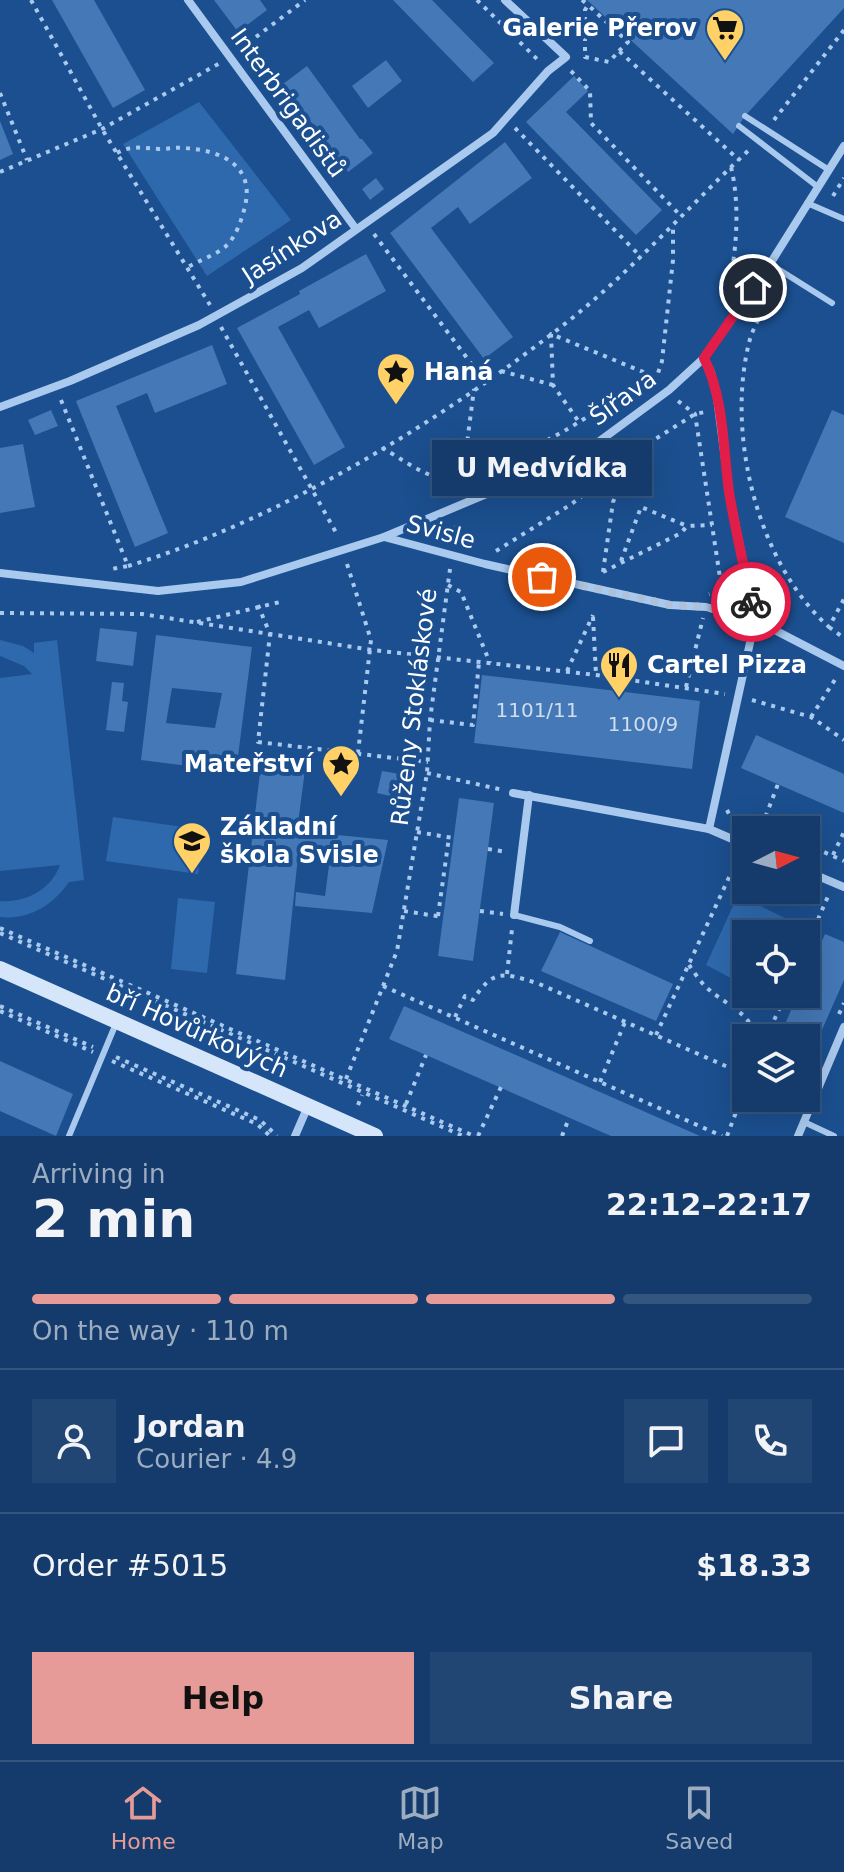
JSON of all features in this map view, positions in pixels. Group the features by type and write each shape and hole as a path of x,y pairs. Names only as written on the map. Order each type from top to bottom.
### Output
{"main road":[{"name":"bří Hovůrkových","path":"0,969 375,1136"}],"street":[{"name":"Interbrigadistů","path":"188,0 356,229"},
{"name":"Jasínkova","path":"0,407 70,381 199,325 302,268 493,133 548,71 566,57 505,0"},
{"name":"Šířava","path":"384,537 582,454 669,390 704,358 770,264 844,146"},
{"path":"704,358 717,398 730,497 755,620 709,829"},
{"name":"Svisle","path":"0,573 158,591 241,582 384,537 485,564 670,605 706,607 755,620"},
{"path":"755,620 844,666"},
{"path":"513,793 709,829 732,839"},
{"path":"514,915 529,795"},
{"path":"820,877 844,887"},
{"path":"798,1136 844,1027"},
{"path":"295,1136 308,1106"}],"lane":[{"path":"745,116 829,170"},
{"path":"739,126 818,187"},
{"path":"807,203 844,219"},
{"path":"770,264 832,303"},
{"path":"514,915 560,927 590,941"},
{"path":"69,1136 117,1021"},
{"path":"804,1122 834,1136"}],"path":[{"path":"31,0 102,129 212,308"},
{"path":"0,172 102,129 230,58 305,0"},
{"path":"477,0 548,71"},
{"path":"582,0 588,5 628,42 609,62 585,57 584,20 588,5"},
{"path":"770,125 844,30"},
{"path":"619,51 739,160"},
{"path":"571,71 590,91 591,123 681,216"},
{"path":"0,93 27,160"},
{"path":"515,128 641,257"},
{"path":"101,568 128,566 241,522 313,488 485,382 551,334 641,257 755,145"},
{"path":"117,153 139,146 185,148 226,158 244,174 247,191 245,206 236,232 226,246 188,267"},
{"path":"719,336 730,285 735,234 736,201 731,167"},
{"path":"833,196 844,178"},
{"path":"382,448 432,475 448,478 514,456 579,422 658,373 673,260 673,227"},
{"path":"375,235 485,382"},
{"path":"778,285 751,338 743,376 742,407 752,484 768,538 793,586 814,614 844,638"},
{"path":"220,325 338,536"},
{"path":"551,334 653,376"},
{"path":"551,334 553,385 579,422"},
{"path":"501,371 553,385"},
{"path":"461,491 474,389"},
{"path":"676,399 695,414 721,584 718,591 711,592 708,598"},
{"path":"61,400 128,566"},
{"path":"729,409 742,407"},
{"path":"485,564 491,553 519,539 570,505 630,461 649,443 695,414 706,412"},
{"path":"630,461 613,502 602,574 621,561 681,533 687,526"},
{"path":"621,561 641,507 687,526 712,525"},
{"path":"454,545 456,523"},
{"path":"346,561 372,650 358,753"},
{"name":"Růženy Stokláskové","path":"346,1079 397,951 427,773 430,720 450,569"},
{"path":"448,585 461,592 490,663"},
{"path":"829,627 844,599"},
{"path":"194,622 280,602"},
{"path":"258,606 270,634 258,742 428,762"},
{"path":"0,613 142,614 372,650 566,671 728,695"},
{"path":"566,671 593,615 596,675"},
{"path":"686,687 704,616"},
{"path":"430,720 473,725 479,662"},
{"path":"811,717 844,666"},
{"path":"747,698 811,717 844,740"},
{"path":"427,773 513,793"},
{"path":"766,816 778,784"},
{"path":"726,805 729,814 734,816"},
{"path":"404,911 440,916 451,838 417,832"},
{"path":"833,856 844,832"},
{"path":"488,849 522,855"},
{"path":"820,850 844,861"},
{"path":"656,1035 732,873"},
{"path":"818,920 834,883"},
{"path":"480,911 514,915 507,974"},
{"path":"0,931 346,1079 364,1091 476,1136 501,1087"},
{"path":"0,931 463,1136"},
{"path":"689,965 705,987 741,1013 750,1024"},
{"path":"455,1017 465,996 473,1000 486,981 507,974 537,983 732,1069"},
{"path":"383,986 724,1136 735,1112"},
{"path":"0,1009 257,1124 270,1136"},
{"path":"600,1082 625,1022"},
{"path":"102,1054 260,1120 277,1136"},
{"path":"405,1105 426,1055"},
{"path":"358,1105 364,1091"},
{"path":"562,1136 569,1118"}],"shaded area":[{"path":"199,102 291,220 207,276 123,144"},
{"path":"0,640 23,646 34,653 34,643 57,640 84,880 69,882 39,910 11,917 0,917 0,901 19,900 36,893 56,874 60,865 0,871 0,678 32,674 24,666 0,656"},
{"path":"113,817 204,830 198,874 106,861"},
{"path":"178,898 215,902 207,973 171,969"},
{"path":"734,904 756,904 789,920 732,920 732,979 706,965"}],"building":[{"path":"52,0 94,0 145,90 113,108"},
{"path":"214,0 260,0 267,10 238,32"},
{"path":"393,0 432,0 494,63 473,82"},
{"name":"Galerie Přerov","path":"587,0 844,0 844,8 745,116 733,134"},
{"path":"386,60 402,81 368,108 352,86"},
{"path":"307,66 373,153 348,172 283,84"},
{"path":"574,76 588,91 566,112 662,210 636,235 526,122"},
{"path":"0,121 13,154 0,160"},
{"path":"505,142 532,178 470,224 458,207 431,228 513,337 484,359 390,233"},
{"path":"376,178 384,189 370,200 362,189"},
{"path":"366,254 386,291 319,328 309,310 278,327 345,447 314,465 237,328"},
{"path":"212,345 227,384 155,413 147,393 116,406 168,533 135,547 76,401"},
{"path":"51,410 58,426 35,435 28,420"},
{"path":"832,410 844,415 844,543 785,517"},
{"path":"23,444 35,507 0,513 0,448"},
{"path":"100,628 137,632 133,666 96,661"},
{"path":"156,635 252,647 236,772 141,760","holes":["172,688 222,693 215,728 166,723"]},
{"path":"482,675 700,701 692,769 474,743"},
{"path":"112,682 124,683 122,701 128,702 124,732 106,730"},
{"path":"756,735 844,774 844,813 741,768"},
{"path":"261,764 305,770 297,831 388,840 372,913 295,906 296,892 325,896 331,850 299,847 285,980 236,974"},
{"path":"382,771 400,774 395,797 377,793"},
{"path":"459,798 494,803 473,961 438,956"},
{"path":"560,932 673,984 656,1021 541,971"},
{"path":"825,934 844,942 844,980 820,1034 820,1024 785,1024 792,1008 820,1008 820,945"},
{"path":"404,1006 700,1136 611,1136 389,1039"},
{"path":"0,1061 73,1094 56,1136 0,1111"}],"way so far":[{"path":"542,577 670,605 706,607 755,620 751,602"}],"place":[{"name":"Galerie Přerov","path":"725,62"},
{"name":"Haná","path":"396,406"},
{"name":"U Medvídka","path":"542,577"},
{"name":"Cartel Pizza","path":"619,699"},
{"name":"Mateřství","path":"341,798"},
{"name":"Základní škola Svisle","path":"192,875"}],"route":[{"path":"751,602 730,497 717,398 704,358 753,288"}]}
